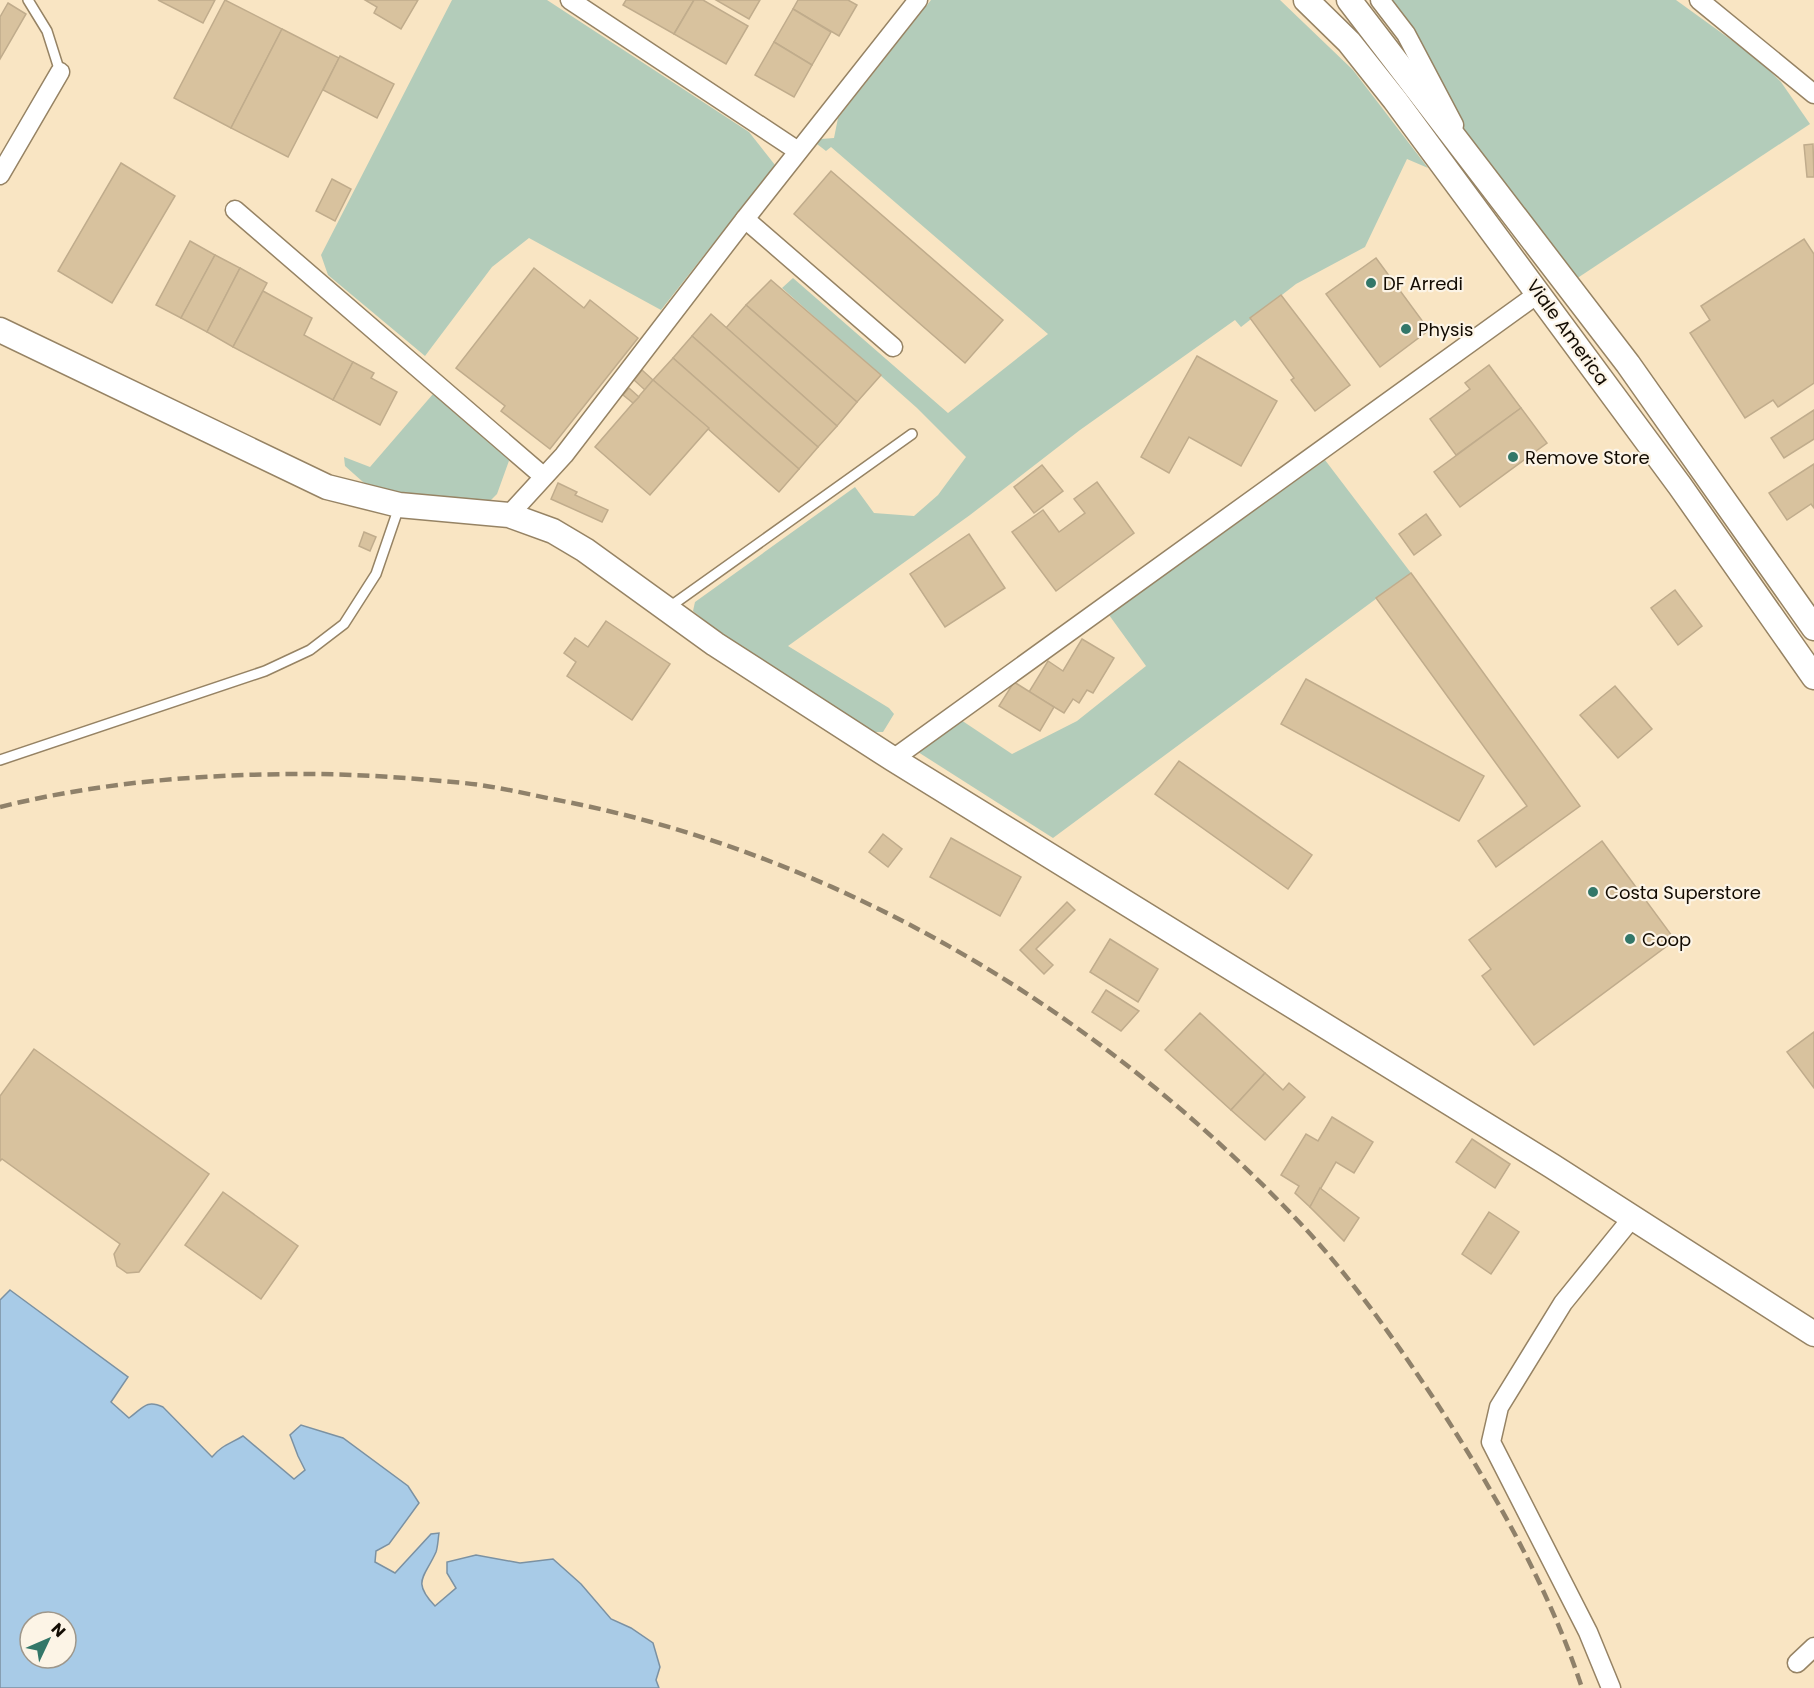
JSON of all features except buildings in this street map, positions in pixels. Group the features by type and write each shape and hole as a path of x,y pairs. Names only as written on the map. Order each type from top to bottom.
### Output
{"street":[{"path":"570,0 798,151"},
{"path":"509,515 564,455 745,219 918,0"},
{"name":"Viale America","path":"1306,0 1349,42 1395,100 1680,486 1814,677"},
{"name":"Viale America","path":"1349,0 1628,364 1814,628"},
{"path":"1380,0 1406,34 1474,164"},
{"path":"1699,0 1814,94"},
{"path":"0,175 60,72"},
{"path":"235,210 543,476"},
{"path":"745,219 893,347"},
{"path":"893,759 1539,293"},
{"path":"0,330 327,488 399,505 509,515 553,531 715,644 893,759 1552,1166 1814,1334"},
{"path":"1611,1688 1588,1632 1491,1442 1499,1407 1563,1303 1632,1218"},
{"path":"1797,1663 1814,1647"}],"lane":[{"path":"28,0 47,31 60,72"},
{"path":"666,609 912,434"},
{"path":"0,760 266,671 310,650 344,624 376,574 399,505"}],"green space":[{"path":"452,0 547,0 749,132 775,165 661,310 529,238 492,267 425,356 328,275 321,255"},
{"path":"931,0 1280,0 1353,70 1428,168 1407,159 1365,247 1296,284 1241,327 1235,320 1080,430 970,515 788,646 889,708 894,714 883,732 874,732 730,641 693,611 695,602 855,487 874,513 914,516 938,495 966,457 917,408 782,288 793,278 948,413 1048,334 831,147 826,151 817,144 821,139 834,138 838,118"},
{"path":"1389,0 1676,0 1759,60 1781,82 1810,124 1576,279 1495,176 1459,121"},
{"path":"433,394 510,458 497,494 489,502 386,494 363,482 345,466 344,457 370,467"},
{"path":"1325,460 1411,573 1053,838 918,752 961,720 1012,754 1077,721 1146,666 1109,615"}],"water":[{"path":"10,1290 128,1377 111,1402 129,1418 148,1404 163,1407 212,1457 223,1447 243,1436 294,1479 305,1470 290,1435 301,1425 343,1438 408,1486 419,1503 389,1544 376,1551 375,1562 395,1573 431,1534 439,1533 436,1552 422,1579 423,1591 435,1606 456,1588 447,1573 447,1562 476,1555 520,1563 553,1559 581,1584 611,1619 631,1628 653,1643 660,1667 656,1680 659,1688 0,1688 0,1300"}],"railway":[{"path":"0,807 76,791 152,781 229,776 345,775 425,779 486,786 659,824 762,858 863,901 959,952 1052,1010 1140,1075 1223,1146 1300,1223 1338,1266 1406,1358 1480,1472 1537,1578 1554,1614 1582,1688"}],"place":[{"name":"DF Arredi","path":"1371,283"},
{"name":"Physis","path":"1406,329"},
{"name":"Remove Store","path":"1513,457"},
{"name":"Costa Superstore","path":"1593,892"},
{"name":"Coop","path":"1630,939"}]}
